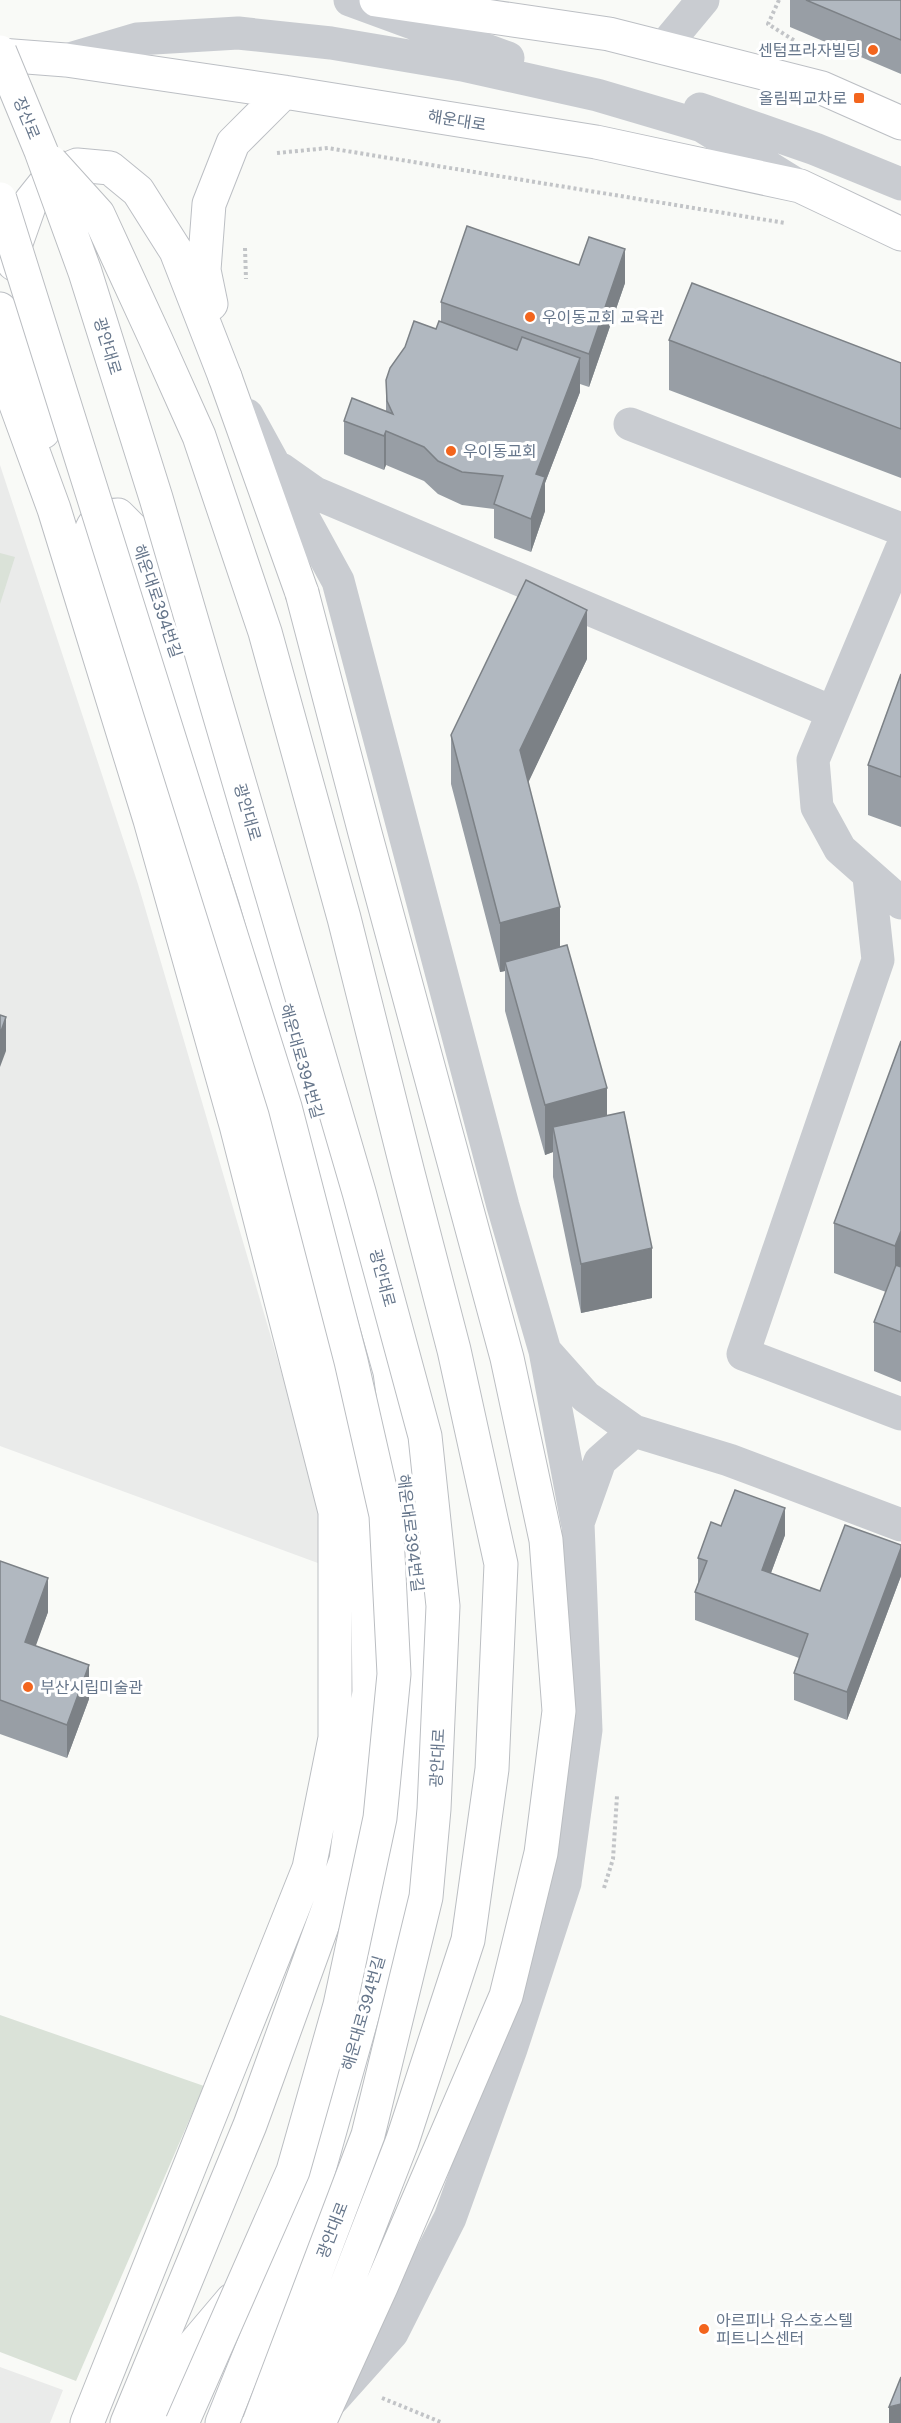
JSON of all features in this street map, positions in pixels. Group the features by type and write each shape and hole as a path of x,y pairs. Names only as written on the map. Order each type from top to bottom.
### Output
{"main road":[{"path":"376,0 609,34 822,88 901,123"},
{"name":"해운대로","path":"0,53 66,60 284,92 596,142 800,186 901,234"},
{"name":"장산로","path":"0,53 41,151"},
{"path":"225,377 204,270 209,204 232,143 284,92"},
{"path":"41,151 98,214 103,224 199,436 265,632 344,918 454,1350 501,1564 492,1769 468,1940 402,2142 292,2423"},
{"name":"광안대로","path":"41,151 85,272 156,498 359,1192 425,1436 443,1606 434,1809 426,1897 368,2135 259,2423"},
{"path":"87,2423 309,1868 335,1738 334,1512 236,1125 150,820 5,350 14,249 31,201 51,176 77,165 110,168 138,191 176,251 225,377 302,593 364,833 507,1358 546,1539 559,1711 541,1854 506,1996 381,2287 319,2423"},
{"path":"0,200 285,1107 351,1361 386,1515 394,1674 380,1818 340,2005 293,2171 182,2423"},
{"name":"해운대로394번길","path":"0,309 5,350 90,567 179,825 255,897"},
{"name":"해운대로394번길","path":"90,567 88,540 92,527 106,515 118,515 134,531 159,600 255,897 390,1372 420,1594 397,1892 307,2212 222,2423"},
{"path":"127,2423 250,2125 346,1860 369,1692 367,1528 226,991 179,825"},
{"name":"해운대로394번길","path":"153,2423 182,2359 307,2212"}],"street":[{"path":"350,0 502,56 694,107 815,149 901,184"},
{"path":"663,48 703,0"},
{"path":"66,60 137,39 238,33 363,48 462,65 597,96 702,126 800,186"},
{"path":"225,377 277,466 338,581 500,1194 545,1351 578,1523 586,1730 565,1883 511,2049 450,2218 392,2333 311,2423"},
{"path":"630,424 901,529"},
{"path":"277,466 315,493 832,712"},
{"path":"901,550 813,759 817,807 840,849 901,903"},
{"path":"869,877 878,960 743,1354 901,1414"},
{"path":"545,1351 586,1397 634,1431 729,1460 901,1525"},
{"path":"578,1523 600,1461 634,1431"}],"path":[{"path":"779,0 768,24 797,42"},
{"path":"267,154 328,148 795,225"},
{"path":"245,242 246,289"},
{"path":"375,2396 443,2423"}],"shaded area":[{"path":"0,465 138,884 315,1487 326,1566 0,1446"},
{"path":"0,553 15,557 0,604"},
{"path":"0,2015 204,2086 76,2381 0,2352"},
{"path":"0,2367 63,2390 50,2423 0,2423"}],"building":[{"path":"806,0 901,0 901,40"},
{"path":"467,226 579,265 589,237 625,249 589,354 441,302"},
{"path":"692,283 901,363 901,429 669,340"},
{"name":"우이동교회","path":"414,321 436,329 439,321 517,350 522,337 580,358 536,474 545,477 531,519 494,504 503,476 462,472 438,461 424,447 386,431 384,436 344,421 352,398 393,414 387,401 386,380 390,368 405,347"},
{"path":"526,580 587,610 520,750 560,907 500,923 451,735"},
{"path":"901,674 901,777 868,765"},
{"path":"567,945 607,1088 545,1105 505,962"},
{"path":"0,1015 6,1017 0,1034"},
{"path":"901,1041 901,1231 895,1246 834,1223"},
{"path":"624,1112 652,1248 581,1264 553,1127"},
{"path":"896,1265 901,1267 901,1332 874,1322"},
{"path":"735,1490 785,1508 762,1570 820,1591 845,1525 901,1545 847,1692 794,1673 808,1634 695,1592 707,1561 698,1558 711,1522 721,1526"},
{"path":"0,1561 48,1578 25,1642 89,1665 67,1725 0,1700"},
{"path":"901,2377 901,2404 889,2407"}],"place":[{"name":"센텀프라자빌딩","path":"873,50"},
{"name":"올림픽교차로","path":"859,98"},
{"name":"우이동교회 교육관","path":"530,317"},
{"name":"우이동교회","path":"451,451"},
{"name":"부산시립미술관","path":"28,1687"},
{"name":"아르피나 유스호스텔 피트니스센터","path":"704,2329"}]}
